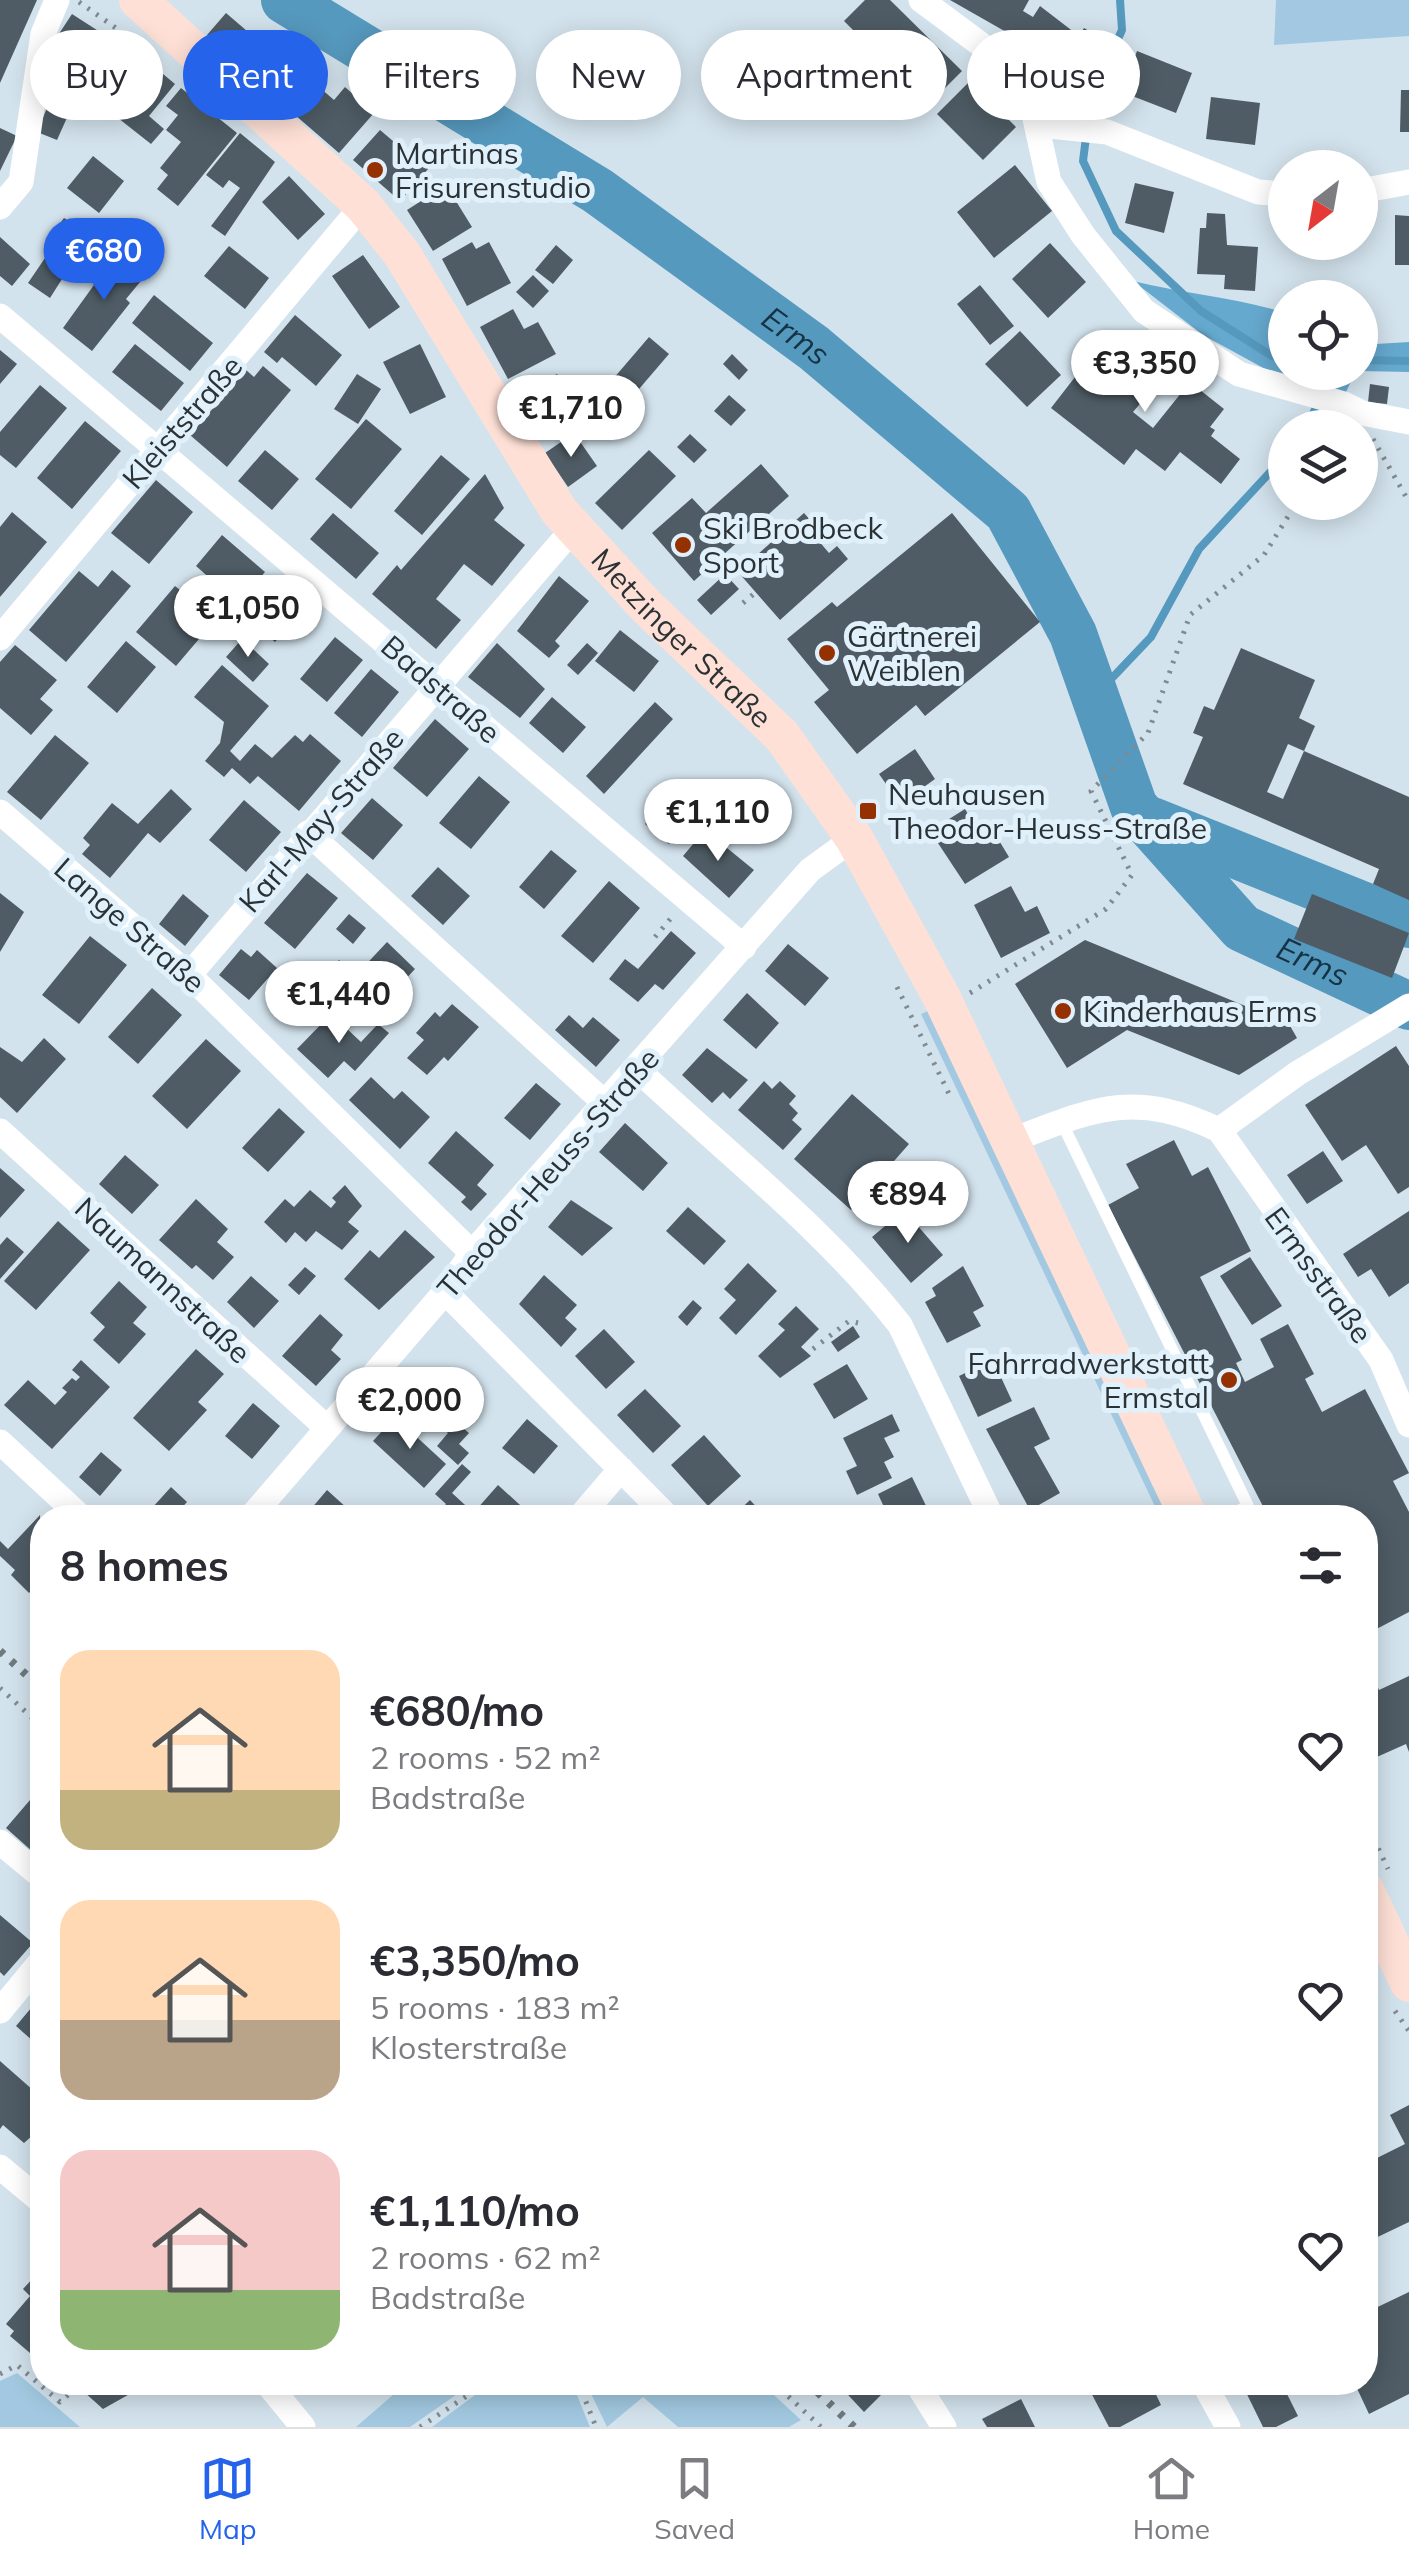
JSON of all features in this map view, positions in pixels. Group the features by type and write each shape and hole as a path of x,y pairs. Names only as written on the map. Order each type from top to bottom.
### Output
{"street":[{"path":"0,206 21,182 42,34 57,0"},
{"name":"Metzinger Straße","path":"138,0 363,205 402,254 573,529 782,736 854,838 946,1007 1183,1505"},
{"path":"922,0 1026,78 1049,125 1049,182 1083,235 1144,311 1239,374 1409,422"},
{"path":"1049,125 1108,132 1268,193"},
{"path":"1378,187 1409,182"},
{"name":"Kleiststraße","path":"0,638 363,205"},
{"name":"Badstraße","path":"0,316 744,947"},
{"name":"Karl-May-Straße","path":"189,976 308,832 573,529"},
{"name":"Lange Straße","path":"0,812 189,976 472,1253"},
{"path":"308,832 606,1104"},
{"name":"Theodor-Heuss-Straße","path":"261,1505 446,1292 472,1253 810,870 854,838"},
{"path":"1010,1141 1128,1104 1177,1110 1219,1130 1298,1073 1409,1006"},
{"path":"637,1068 836,1250 882,1303 900,1326 986,1505"},
{"name":"Ermsstraße","path":"1219,1130 1381,1360 1409,1425"},
{"name":"Naumannstraße","path":"0,1131 326,1428"},
{"path":"446,1292 656,1505"},
{"path":"0,1442 68,1505"},
{"path":"589,1505 621,1469"},
{"path":"0,1842 30,1868"},
{"path":"1378,1918 1409,1984"},
{"path":"0,2011 30,1975"},
{"path":"0,2167 30,2192"},
{"path":"277,2395 303,2427"},
{"path":"924,2395 944,2427"},
{"path":"1210,2395 1228,2427"}],"lane":[{"path":"1062,1123 1248,1505"}],"path":[{"path":"1353,408 1409,502"},
{"path":"946,1007 1106,910 1132,875 1091,791 1148,733 1190,616 1202,602 1264,555 1286,520"},
{"path":"743,603 756,592"},
{"path":"813,1349 850,1321 858,1323"},
{"path":"0,1688 30,1717"},
{"path":"0,2374 17,2364 30,2375"},
{"path":"420,2427 468,2395"},
{"path":"583,2395 596,2427"},
{"path":"786,2395 819,2425"},
{"path":"807,2427 819,2425"}],"shaded area":[{"path":"1276,0 1409,0 1409,36 1274,45"},
{"path":"1133,281 1268,309 1268,371 1203,335"},
{"path":"1409,342 1409,372 1378,371 1378,344"},
{"path":"928,1011 1162,1505 1154,1505 921,1014"},
{"path":"17,2373 30,2384 30,2395 43,2395 80,2427 0,2427 0,2381"},
{"path":"393,2395 456,2395 410,2427 356,2427"},
{"path":"475,2395 577,2395 590,2427 432,2427"},
{"path":"592,2395 774,2395 801,2420 789,2427 678,2427 643,2397 607,2427"}],"building":[{"path":"0,0 37,0 0,83"},
{"path":"865,0 890,0 920,30 853,30 844,21"},
{"path":"950,0 1029,0 1023,11 1033,17 1040,6 1071,30 1002,30"},
{"path":"226,13 246,30 211,30"},
{"path":"72,14 97,30 61,30"},
{"path":"1140,52 1192,73 1176,113 1140,99"},
{"path":"947,56 962,71 947,86"},
{"path":"163,74 175,84 163,99"},
{"path":"967,84 967,120 1009,120 1016,127 983,160 943,120 947,120 947,104"},
{"path":"345,87 348,120 368,120 339,153 301,120 328,120 328,95 334,100"},
{"path":"181,88 183,120 221,120 237,133 178,206 157,189 168,175 160,168 181,142 166,130 178,115 166,106"},
{"path":"1401,90 1409,90 1409,132 1400,132"},
{"path":"1211,97 1260,103 1255,145 1206,139"},
{"path":"42,120 66,120 57,140 37,132"},
{"path":"121,120 154,120 164,129 151,144"},
{"path":"0,128 17,136 0,171"},
{"path":"380,130 406,152 415,142 436,160 400,201 353,160"},
{"path":"240,133 275,162 225,236 211,226 240,188 229,180 223,188 206,175"},
{"path":"93,156 124,181 99,213 67,188"},
{"path":"1015,165 1052,211 994,258 957,212"},
{"path":"289,176 325,214 298,240 262,202"},
{"path":"1135,183 1174,192 1164,233 1125,223"},
{"path":"446,185 472,227 433,251 407,210"},
{"path":"1207,213 1225,214 1227,245 1258,247 1255,291 1224,289 1225,275 1197,274 1200,228 1206,228"},
{"path":"1395,215 1409,216 1409,265 1395,265"},
{"path":"64,218 90,235 50,298 28,283 60,236 54,232"},
{"path":"0,237 30,264 12,286 0,276"},
{"path":"472,242 476,249 489,242 511,283 467,306 442,259"},
{"path":"1050,243 1086,282 1048,318 1012,279"},
{"path":"556,245 573,260 553,284 535,270"},
{"path":"229,246 269,278 245,309 204,276"},
{"path":"117,253 145,276 126,299 130,303 92,351 63,328"},
{"path":"363,255 400,307 369,329 332,276"},
{"path":"533,275 549,291 533,308 516,292"},
{"path":"980,285 1014,326 990,345 957,304"},
{"path":"154,295 213,343 190,371 132,323"},
{"path":"513,309 524,329 538,322 556,354 508,379 480,327"},
{"path":"295,315 342,355 316,386 282,357 277,363 264,352"},
{"path":"1020,331 1061,375 1027,407 985,364"},
{"path":"1137,333 1168,358 1138,394 1144,399 1133,412 1153,428 1190,382 1224,409 1210,427 1215,430 1211,436 1240,459 1221,484 1180,452 1165,471 1136,449 1124,465 1051,408 1082,368 1099,381"},
{"path":"649,337 669,354 633,396 613,379"},
{"path":"135,344 184,383 161,411 112,372"},
{"path":"420,344 446,397 410,414 383,362"},
{"path":"0,350 17,364 0,384"},
{"path":"732,354 748,370 739,380 723,364"},
{"path":"263,366 291,390 227,467 190,435 246,370 254,377"},
{"path":"357,374 381,389 358,424 334,409"},
{"path":"557,374 577,412 534,436 513,397"},
{"path":"40,385 67,408 16,468 0,455 0,432"},
{"path":"1378,385 1389,387 1387,404 1368,402 1369,390 1378,390"},
{"path":"729,395 746,410 731,426 714,411"},
{"path":"366,419 402,449 351,509 315,479"},
{"path":"85,421 121,451 72,509 37,478"},
{"path":"574,433 597,466 568,487 545,453"},
{"path":"690,434 707,450 694,463 677,447"},
{"path":"265,450 299,479 272,510 238,481"},
{"path":"649,450 676,476 622,530 595,503"},
{"path":"441,455 470,479 422,535 394,511"},
{"path":"761,464 789,496 694,581 652,533 692,498 706,513"},
{"path":"485,474 504,508 494,520 525,545 492,586 464,564 436,599 461,620 436,649 372,594 397,565 401,570"},
{"path":"156,480 193,512 149,564 111,533"},
{"path":"12,512 47,542 0,597 0,527"},
{"path":"333,513 379,553 356,579 310,539"},
{"path":"804,513 811,521 806,526 829,553 837,546 848,559 780,620 738,572"},
{"path":"952,513 1040,622 925,716 916,705 857,754 814,702 829,690 787,639 832,602 837,607"},
{"path":"222,535 265,572 238,603 196,566"},
{"path":"112,570 131,586 66,662 29,630 79,571 98,587"},
{"path":"725,574 739,589 711,615 697,600"},
{"path":"559,576 589,601 555,641 560,646 549,658 517,631"},
{"path":"274,580 305,607 275,642 244,615"},
{"path":"175,586 216,619 176,666 136,632"},
{"path":"620,630 659,661 634,692 595,661"},
{"path":"335,637 363,660 327,702 300,679"},
{"path":"242,639 269,664 253,682 226,657"},
{"path":"126,641 156,667 117,713 87,687"},
{"path":"497,643 545,689 520,718 468,677"},
{"path":"587,643 598,653 578,675 567,665"},
{"path":"15,645 57,680 40,699 53,710 31,735 0,708 0,662"},
{"path":"1241,648 1315,680 1299,718 1315,726 1304,751 1409,797 1409,900 1373,884 1379,869 1183,784 1203,737 1193,733 1204,706 1214,710","holes":["1288,744 1304,751 1283,799 1267,792"]},
{"path":"222,665 269,706 230,751 240,761 255,744 272,758 295,735 303,742 310,734 341,761 299,811 258,776 250,784 232,768 224,777 205,761 220,743 224,722 194,697"},
{"path":"371,669 399,692 362,737 334,713"},
{"path":"552,697 586,727 563,753 529,723"},
{"path":"655,702 673,719 604,794 586,776"},
{"path":"435,719 469,749 427,797 393,768"},
{"path":"55,735 89,763 41,820 7,792"},
{"path":"915,749 935,779 900,804 879,774"},
{"path":"479,776 510,802 471,849 439,823"},
{"path":"171,789 192,809 160,843 148,833 110,878 82,854 90,845 83,838 112,803 138,824"},
{"path":"672,792 696,812 669,844 645,824"},
{"path":"372,798 403,825 373,860 341,833"},
{"path":"244,800 281,832 246,872 209,840"},
{"path":"965,809 981,836 992,829 1009,857 965,884 930,831"},
{"path":"705,830 754,870 729,898 683,856"},
{"path":"551,850 577,871 544,909 519,887"},
{"path":"438,867 470,896 443,925 411,896"},
{"path":"307,873 338,898 295,949 264,923"},
{"path":"609,881 640,908 593,963 561,936"},
{"path":"1011,886 1025,912 1037,906 1050,933 1001,958 974,905"},
{"path":"0,893 24,912 0,952"},
{"path":"183,894 209,916 185,946 159,924"},
{"path":"1312,894 1409,933 1392,978 1294,939"},
{"path":"349,914 366,928 353,944 336,929"},
{"path":"671,931 696,953 663,990 655,984 638,1002 609,979 625,959 638,969"},
{"path":"90,936 127,965 79,1024 42,995"},
{"path":"1085,940 1289,1024 1297,1038 1239,1075 1127,1030 1067,1068 1015,984"},
{"path":"387,942 415,969 386,1000 358,973"},
{"path":"788,944 829,978 805,1006 765,971"},
{"path":"241,949 251,957 257,950 277,968 249,1000 219,975"},
{"path":"339,960 360,980 349,992 327,973"},
{"path":"152,988 182,1015 138,1064 108,1037"},
{"path":"747,993 779,1023 756,1049 723,1020"},
{"path":"452,1004 479,1027 448,1061 444,1057 427,1075 407,1058 424,1040 416,1033 435,1012 440,1017"},
{"path":"331,1014 361,1042 378,1024 389,1033 355,1071 344,1061 328,1078 297,1049"},
{"path":"569,1015 583,1028 593,1017 620,1040 596,1067 555,1030"},
{"path":"44,1038 66,1059 17,1113 0,1097 0,1047 22,1062"},
{"path":"206,1039 241,1071 187,1129 152,1096"},
{"path":"1396,1046 1409,1066 1409,1187 1398,1194 1366,1145 1342,1161 1305,1105"},
{"path":"707,1048 748,1080 730,1099 723,1092 712,1103 682,1075"},
{"path":"371,1077 394,1099 402,1091 430,1117 400,1149 349,1100"},
{"path":"764,1081 772,1089 780,1081 796,1096 789,1104 798,1113 792,1120 802,1129 783,1150 738,1110"},
{"path":"536,1083 561,1104 530,1140 504,1118"},
{"path":"852,1094 909,1144 851,1210 794,1159"},
{"path":"279,1108 305,1132 268,1172 242,1148"},
{"path":"625,1123 668,1163 643,1191 599,1152"},
{"path":"456,1131 494,1165 477,1185 487,1194 471,1211 461,1202 466,1197 428,1163"},
{"path":"1174,1140 1192,1176 1208,1167 1251,1251 1200,1277 1242,1360 1236,1363 1245,1382 1274,1367 1260,1339 1288,1324 1314,1374 1305,1379 1322,1412 1365,1389 1409,1473 1393,1481 1409,1512 1409,1612 1378,1628 1378,1505 1262,1505 1108,1205 1139,1188 1126,1164"},
{"path":"1323,1151 1343,1181 1307,1204 1287,1175"},
{"path":"125,1155 159,1185 132,1214 99,1184"},
{"path":"0,1168 25,1190 0,1218"},
{"path":"345,1185 362,1206 348,1222 359,1231 342,1250 316,1231 306,1242 295,1232 286,1243 264,1222 285,1199 294,1207 310,1190 331,1208 336,1202 332,1198"},
{"path":"196,1199 228,1229 217,1242 234,1257 213,1280 196,1265 192,1269 159,1240"},
{"path":"571,1200 613,1228 582,1256 548,1227"},
{"path":"688,1207 726,1241 704,1265 666,1231"},
{"path":"904,1210 943,1255 911,1283 872,1237"},
{"path":"1409,1211 1409,1283 1389,1297 1371,1269 1358,1277 1343,1254"},
{"path":"58,1221 90,1250 36,1310 4,1281"},
{"path":"405,1230 435,1257 379,1310 344,1279 370,1250 379,1258"},
{"path":"7,1237 24,1252 0,1279 0,1245"},
{"path":"1250,1257 1282,1306 1252,1325 1220,1276"},
{"path":"748,1263 777,1291 736,1335 719,1318 736,1300 724,1289"},
{"path":"963,1266 984,1306 973,1312 981,1326 947,1343 925,1302 936,1296 932,1288"},
{"path":"305,1267 316,1276 299,1295 288,1285"},
{"path":"544,1275 577,1305 565,1318 577,1329 561,1347 519,1304"},
{"path":"251,1276 279,1301 254,1328 227,1302"},
{"path":"119,1281 147,1307 133,1323 146,1334 119,1364 93,1340 105,1327 90,1313"},
{"path":"693,1300 702,1308 687,1326 678,1317"},
{"path":"796,1306 819,1329 801,1347 811,1356 780,1378 758,1356 785,1330 778,1324"},
{"path":"320,1314 343,1335 331,1350 341,1359 316,1386 282,1356"},
{"path":"853,1326 860,1337 838,1352 831,1342"},
{"path":"604,1329 635,1362 606,1389 575,1356"},
{"path":"196,1349 224,1374 198,1402 207,1410 169,1451 133,1418"},
{"path":"81,1360 110,1387 52,1449 4,1405 28,1380 55,1405 67,1392 62,1388 72,1378 76,1381 80,1377 72,1370"},
{"path":"993,1360 1012,1401 978,1417 959,1376"},
{"path":"847,1364 868,1399 834,1419 813,1384"},
{"path":"447,1369 479,1398 457,1423 469,1433 459,1444 469,1453 458,1465 437,1446 448,1433 437,1424 447,1413 425,1394"},
{"path":"645,1389 681,1426 653,1453 617,1415"},
{"path":"253,1403 280,1426 252,1459 225,1436"},
{"path":"1034,1407 1050,1439 1034,1447 1060,1493 1039,1505 1027,1505 986,1429"},
{"path":"892,1414 900,1431 884,1438 894,1457 884,1462 892,1478 857,1495 846,1471 857,1466 843,1438"},
{"path":"395,1417 446,1464 424,1488 373,1441"},
{"path":"527,1419 558,1446 534,1474 502,1448"},
{"path":"704,1435 741,1476 707,1505 671,1465"},
{"path":"101,1452 122,1470 100,1496 79,1477"},
{"path":"462,1464 471,1472 452,1493 465,1505 445,1505 435,1494"},
{"path":"912,1477 926,1505 883,1505 878,1494"},
{"path":"498,1485 520,1505 480,1505"},
{"path":"171,1487 187,1502 184,1505 155,1505"},
{"path":"327,1490 344,1505 314,1505"},
{"path":"30,1526 29,1593 11,1575 15,1570 0,1556 0,1541 8,1549"},
{"path":"1409,1676 1409,1752 1406,1744 1378,1756 1378,1688"},
{"path":"30,1800 30,1849 6,1828"},
{"path":"0,1915 30,1940 30,1946 4,1976 0,1972"},
{"path":"30,2009 30,2038 16,2026"},
{"path":"0,2061 30,2087 30,2138 24,2143 3,2125 0,2129"},
{"path":"1409,2105 1409,2222 1378,2237 1378,2158 1405,2144 1390,2115"},
{"path":"1409,2292 1409,2394 1369,2414 1360,2395 1378,2395 1378,2307"},
{"path":"30,2296 30,2353 10,2336 14,2331 6,2324"},
{"path":"87,2395 128,2395 103,2409"},
{"path":"848,2395 881,2395 864,2412"},
{"path":"1092,2395 1156,2395 1161,2405 1120,2427 1109,2427"},
{"path":"1247,2395 1288,2395 1298,2416 1276,2427 1263,2427"},
{"path":"1021,2399 1035,2427 987,2427 982,2419"}],"waterway":[{"name":"Erms","path":"285,0 598,191 814,348 1008,512 1073,634 1134,807 1242,928 1409,1006"},
{"path":"1120,0 1122,30 1091,98 1083,161 1116,231 1201,311 1268,353"},
{"path":"1378,360 1409,361"},
{"path":"1315,410 1323,390"},
{"path":"1095,696 1151,637 1199,549 1268,474"},
{"name":"Erms","path":"1152,821 1409,924"}],"railway":[{"path":"0,1651 30,1678"},
{"path":"821,2395 854,2427"}],"place":[{"name":"Martinas Frisurenstudio","path":"375,170"},
{"name":"Ski Brodbeck Sport","path":"683,545"},
{"name":"Gärtnerei Weiblen","path":"827,653"},
{"name":"Neuhausen Theodor-Heuss-Straße","path":"868,811"},
{"name":"Kinderhaus Erms","path":"1063,1011"},
{"name":"Fahrradwerkstatt Ermstal","path":"1229,1380"}]}
